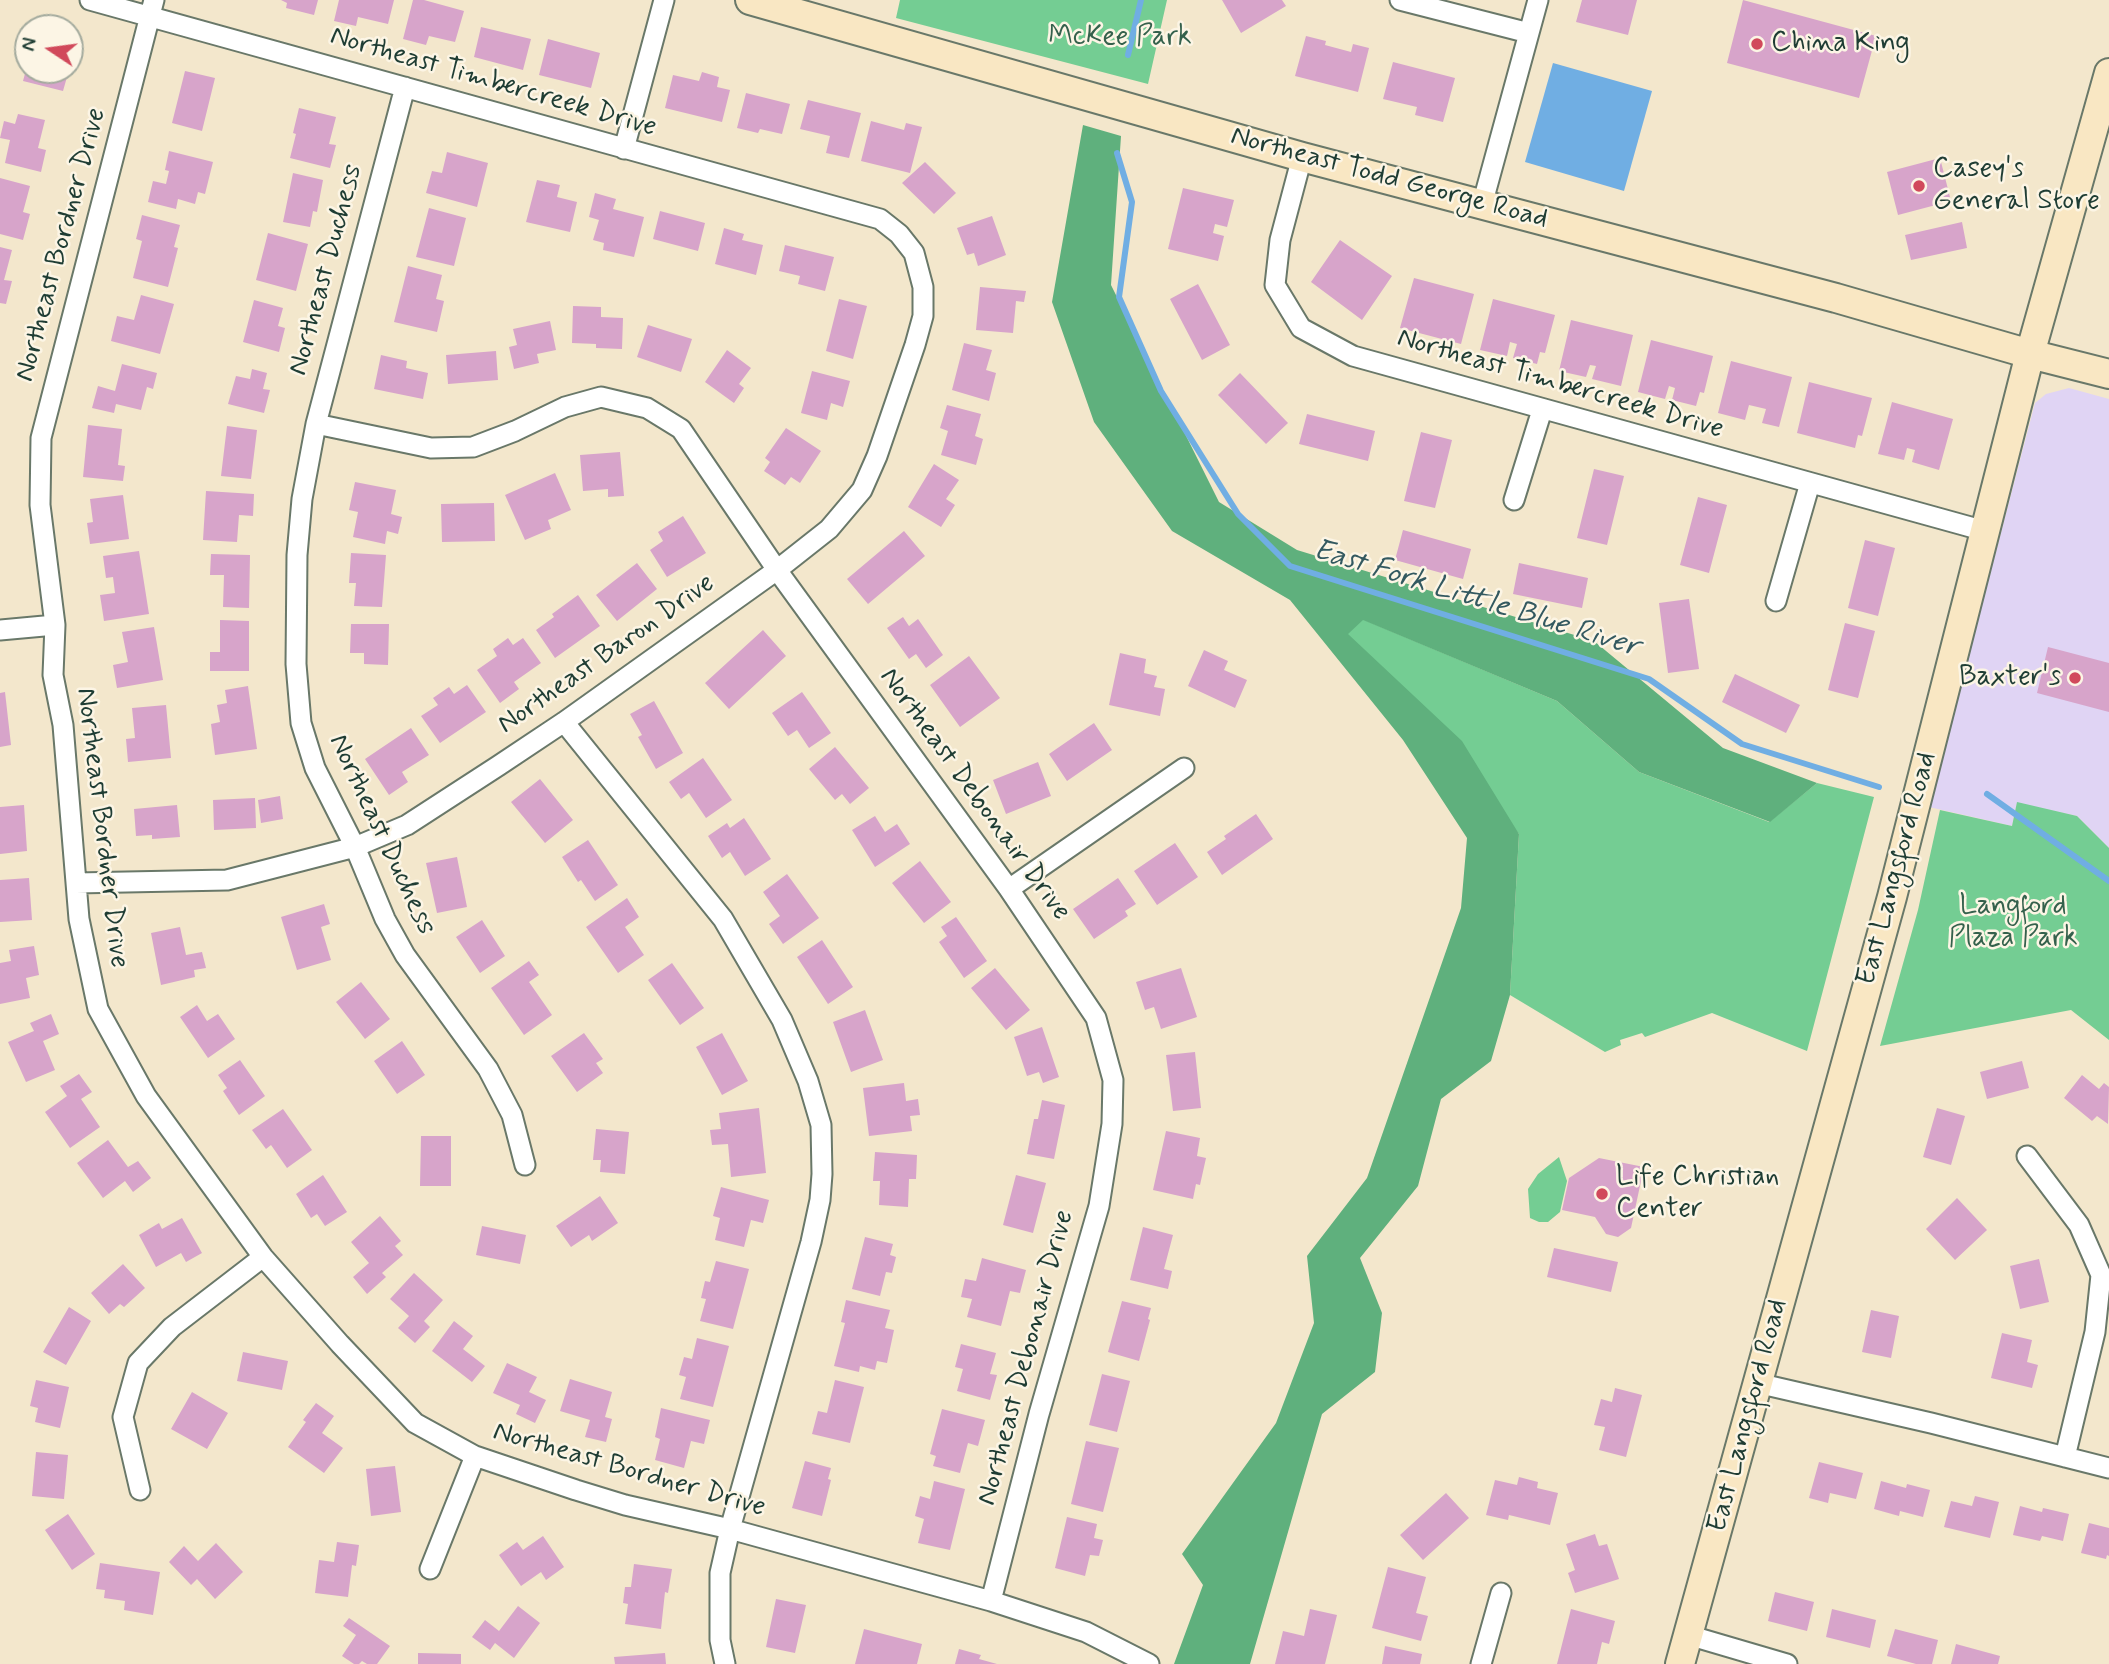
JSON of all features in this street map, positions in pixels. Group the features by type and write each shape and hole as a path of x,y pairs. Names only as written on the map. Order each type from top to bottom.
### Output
{"street":[{"name":"Northeast Timbercreek Drive","path":"90,0 152,8 405,87 880,219"},
{"path":"624,149 664,0"},
{"name":"Northeast Todd George Road","path":"750,0 1302,157 1836,298 2109,374"},
{"path":"1400,0 1529,33"},
{"path":"1482,205 1538,0"},
{"name":"Northeast Bordner Drive","path":"152,8 41,438 40,505 55,625 53,675 63,725 79,919 98,1009 146,1096 263,1257 415,1423 475,1456 612,1501 730,1529 991,1601 1086,1632 1149,1664"},
{"name":"East Langsford Road","path":"1680,1664 1892,897 2030,354 2109,73"},
{"name":"Northeast Duchess","path":"405,87 316,424 302,499 297,555 296,664 301,723 315,768 355,847 385,919 405,955 488,1069 512,1115 525,1165"},
{"name":"Northeast Timbercreek Drive","path":"1302,157 1280,240 1275,285 1301,328 1353,356 1985,531"},
{"name":"Northeast Baron Drive","path":"76,883 227,880 355,847 407,825 564,722 829,529 862,490 877,456 923,316 923,288 914,253 899,234 880,219"},
{"name":"Northeast Debonair Drive","path":"316,424 431,448 473,447 565,407 601,397 647,408 681,429 777,569 1009,889 1096,1018 1113,1080 1112,1124 1098,1206 1042,1400 991,1601"},
{"path":"1514,500 1542,410"},
{"path":"1776,601 1810,484"},
{"path":"0,630 55,625"},
{"path":"564,722 723,919 782,1020 808,1081 821,1125 820,1200 811,1242 720,1573 720,1640 724,1664"},
{"path":"1009,889 1184,768"},
{"path":"2026,1156 2078,1225 2101,1275 2095,1332 2066,1457"},
{"path":"140,1490 123,1417 138,1363 172,1326 263,1257"},
{"path":"1757,1382 2109,1468"},
{"path":"430,1569 475,1456"},
{"path":"1481,1664 1501,1593"},
{"path":"1688,1635 1787,1664"}],"shaded area":[{"path":"2069,388 2109,399 2109,848 2077,816 2017,803 2012,826 1929,807 2035,403 2046,394"}],"green space":[{"name":"McKee Park","path":"900,0 1167,0 1148,84 896,18"},
{"path":"1083,125 1121,136 1111,285 1219,502 1297,550 1594,641 1723,748 1817,783 1770,822 1639,772 1557,701 1363,620 1348,634 1462,741 1519,834 1510,995 1491,1061 1441,1099 1418,1186 1360,1258 1382,1313 1375,1372 1322,1414 1250,1664 1174,1664 1203,1585 1182,1554 1276,1423 1314,1323 1307,1256 1367,1178 1461,908 1467,838 1403,740 1290,600 1172,531 1094,422 1052,302"},
{"path":"1362,619 1557,701 1639,772 1769,822 1817,783 1874,797 1807,1051 1712,1013 1645,1037 1642,1033 1620,1040 1621,1045 1605,1052 1510,995 1519,834 1347,634"},
{"name":"Langford Plaza Park","path":"2017,802 2077,816 2109,848 2109,1040 2071,1010 1880,1046 1918,910 1940,810 2012,826"},
{"path":"1559,1157 1567,1181 1560,1212 1548,1222 1539,1222 1530,1218 1528,1189 1538,1174"}],"water":[{"path":"1553,63 1652,91 1624,191 1525,162"}],"building":[{"path":"281,0 318,0 314,15 286,8 287,3"},
{"path":"339,0 394,0 388,24 358,17 356,26 334,21"},
{"path":"413,0 424,0 464,11 455,42 429,36 426,45 403,39"},
{"path":"1222,0 1282,0 1286,6 1241,33"},
{"path":"1582,0 1637,0 1628,35 1576,22"},
{"path":"1743,0 1876,36 1859,98 1727,63"},
{"path":"481,27 531,39 523,70 474,57"},
{"path":"1306,36 1326,41 1325,45 1351,52 1353,44 1369,48 1358,92 1295,76"},
{"path":"548,39 600,53 591,88 539,75"},
{"path":"1393,62 1455,78 1443,122 1415,115 1417,107 1383,99"},
{"path":"185,71 215,78 202,131 172,123"},
{"path":"702,72 719,77 717,87 730,90 722,122 665,108 673,75 699,81"},
{"path":"35,84 65,84 63,91"},
{"path":"746,93 790,104 782,134 760,129 758,133 737,128"},
{"path":"808,100 861,113 849,158 826,153 830,136 800,129"},
{"path":"299,108 336,117 329,144 336,145 330,168 290,158"},
{"path":"18,114 45,120 38,148 46,150 41,172 5,163 10,140 0,138 4,121 15,124"},
{"path":"871,121 904,130 906,123 922,127 910,173 861,161"},
{"path":"169,151 213,162 205,194 198,192 195,204 178,199 176,209 148,202 153,181 166,184 169,171 165,170"},
{"path":"447,152 488,163 477,207 426,193 432,171 442,173"},
{"name":"Casey's General Store","path":"1940,158 1951,201 1898,215 1887,172"},
{"path":"925,162 956,193 934,214 902,183"},
{"path":"293,173 323,180 317,212 313,211 310,227 283,222"},
{"path":"0,178 30,186 23,212 30,214 23,240 0,234"},
{"path":"537,180 560,185 557,197 577,202 570,232 526,222"},
{"path":"1183,188 1234,200 1227,227 1215,224 1213,233 1224,236 1218,261 1168,249"},
{"path":"595,193 616,199 613,209 644,217 634,257 603,250 604,243 593,240 599,220 589,217"},
{"path":"429,208 466,218 454,266 416,257"},
{"path":"660,211 705,223 698,251 653,239"},
{"path":"142,215 180,225 174,247 178,248 168,287 133,278 142,241 136,239"},
{"path":"992,216 1006,255 978,266 974,253 967,255 957,228"},
{"name":"Casey's General Store","path":"1962,222 1967,248 1911,260 1905,235"},
{"path":"724,228 744,234 742,240 763,245 756,275 715,264"},
{"path":"268,233 308,244 296,291 256,280"},
{"path":"1340,240 1392,276 1362,320 1311,282"},
{"path":"785,245 834,257 825,291 798,284 800,276 779,271"},
{"path":"0,247 12,250 4,280 12,281 6,304 0,303"},
{"path":"408,266 442,275 436,299 444,301 437,332 394,322"},
{"path":"1414,278 1474,294 1461,344 1400,328"},
{"path":"1198,284 1230,345 1202,360 1170,299"},
{"path":"980,287 1026,291 1024,302 1016,301 1013,333 976,330"},
{"path":"141,295 174,304 160,354 111,341 117,316 134,320"},
{"path":"839,299 867,306 853,359 826,351"},
{"path":"1493,299 1555,315 1545,353 1540,352 1537,364 1513,358 1517,344 1510,342 1507,356 1480,350"},
{"path":"254,300 283,308 278,326 285,328 279,352 243,342"},
{"path":"573,306 601,307 601,317 623,318 622,349 596,348 596,344 572,343"},
{"path":"1571,320 1633,335 1621,386 1592,379 1596,366 1590,365 1586,377 1559,371"},
{"path":"550,321 556,350 537,354 539,363 514,369 509,347 517,345 513,329"},
{"path":"648,325 692,339 681,372 637,357"},
{"path":"1651,340 1713,356 1704,393 1700,392 1696,406 1672,400 1675,388 1669,386 1665,399 1638,392"},
{"path":"964,343 992,350 986,370 996,373 989,401 952,390"},
{"path":"727,350 751,368 739,384 744,388 734,403 705,382"},
{"path":"496,351 498,380 448,384 446,355"},
{"path":"381,355 407,361 406,368 428,373 423,399 374,389"},
{"path":"1731,361 1792,377 1779,427 1762,423 1766,409 1749,405 1745,420 1718,413"},
{"path":"122,364 157,373 153,389 147,387 141,410 116,404 114,413 92,408 98,386 115,391"},
{"path":"252,369 267,373 263,389 270,390 264,413 228,404 236,376 250,379"},
{"path":"812,371 850,381 843,407 831,403 827,420 801,413"},
{"path":"1240,373 1288,423 1266,444 1218,395"},
{"path":"1809,382 1872,398 1862,436 1858,435 1855,448 1797,433"},
{"path":"1892,402 1953,419 1939,470 1912,462 1915,450 1907,448 1904,460 1878,454"},
{"path":"947,405 981,414 975,436 983,439 976,465 941,455 948,431 940,428"},
{"path":"1307,414 1375,431 1368,461 1299,444"},
{"path":"88,425 122,429 118,465 125,466 123,481 83,477"},
{"path":"227,426 257,430 251,479 221,476"},
{"path":"786,428 821,451 800,483 791,477 785,485 764,471 770,462 765,458"},
{"path":"1421,432 1452,440 1435,508 1404,501"},
{"path":"620,452 624,496 608,497 608,489 583,491 580,455"},
{"path":"934,464 959,480 946,499 955,505 941,527 908,507"},
{"path":"1594,469 1624,476 1607,545 1577,538"},
{"path":"555,473 571,510 548,520 551,529 525,540 505,495"},
{"path":"355,482 396,490 391,514 402,517 398,534 387,531 385,544 353,537 358,512 349,510"},
{"path":"206,491 254,494 253,516 239,515 237,542 203,540"},
{"path":"123,495 129,539 90,544 87,523 93,522 90,499"},
{"path":"1698,497 1727,505 1709,573 1680,565"},
{"path":"494,503 495,541 442,542 441,504"},
{"path":"683,516 706,553 667,577 650,550 663,541 658,532"},
{"path":"1403,530 1471,549 1463,579 1395,560"},
{"path":"904,531 925,556 868,604 847,579"},
{"path":"1865,540 1895,548 1878,616 1848,608"},
{"path":"139,551 149,614 104,621 100,595 115,593 113,577 106,578 103,556"},
{"path":"351,553 386,555 382,607 354,606 356,583 349,583"},
{"path":"211,554 250,555 249,608 223,607 224,575 210,575"},
{"path":"637,563 657,589 617,621 596,595"},
{"path":"1519,563 1588,578 1582,608 1513,594"},
{"path":"578,595 600,626 555,658 536,630"},
{"path":"1689,599 1699,669 1668,673 1659,603"},
{"path":"903,617 909,626 918,619 943,655 926,668 916,654 909,659 887,628"},
{"path":"220,620 249,621 249,671 210,671 210,652 220,652"},
{"path":"1845,623 1875,631 1858,698 1828,690"},
{"path":"351,624 389,624 388,665 364,664 364,653 350,653"},
{"path":"154,627 163,680 117,688 113,665 128,662 122,632"},
{"path":"763,630 786,656 729,709 705,683"},
{"path":"508,638 513,645 523,638 541,663 514,682 519,689 500,703 477,670 497,656 493,649"},
{"name":"Baxter's","path":"2048,647 2109,663 2109,712 2037,693"},
{"path":"1204,650 1228,661 1224,670 1247,680 1235,708 1188,686"},
{"path":"1120,653 1146,659 1144,673 1157,676 1154,687 1165,689 1160,716 1109,705"},
{"path":"969,656 1000,698 960,727 930,685"},
{"path":"1735,674 1800,705 1786,733 1722,702"},
{"path":"467,685 486,712 440,743 421,716 438,705 433,698 449,687 454,694"},
{"path":"248,686 257,749 215,755 211,724 220,722 217,705 227,703 225,690"},
{"path":"5,692 11,745 0,747 0,693"},
{"path":"802,692 831,733 809,748 797,730 788,736 772,713"},
{"path":"654,701 683,753 656,769 638,737 642,735 630,714"},
{"path":"166,705 171,758 128,762 126,739 135,738 132,708"},
{"path":"1094,723 1112,750 1067,781 1049,754"},
{"path":"411,728 429,755 402,772 408,782 389,795 365,759"},
{"path":"835,747 869,788 850,804 842,794 835,800 809,769"},
{"path":"703,758 732,800 706,818 689,793 681,799 669,782"},
{"path":"1038,762 1051,796 1006,814 993,780"},
{"path":"540,779 573,820 545,843 511,802"},
{"path":"280,796 283,819 261,823 258,800"},
{"path":"255,798 256,828 214,830 213,800"},
{"path":"24,805 27,851 0,854 0,807"},
{"path":"177,805 180,837 152,839 152,835 136,836 134,809"},
{"path":"1256,814 1273,839 1222,875 1207,852 1226,839 1224,836"},
{"path":"875,816 885,832 897,824 910,844 875,867 852,830"},
{"path":"744,818 771,859 745,876 730,852 722,858 708,836 727,823 730,828"},
{"path":"588,840 618,885 595,901 581,880 578,882 562,857"},
{"path":"1175,843 1198,877 1157,905 1134,871"},
{"path":"457,857 467,907 437,913 426,863"},
{"path":"920,861 951,902 924,923 892,883"},
{"path":"787,874 819,918 783,944 769,924 780,916 763,892"},
{"path":"29,878 32,920 0,922 0,880"},
{"path":"1118,878 1136,904 1125,911 1128,916 1094,939 1073,909"},
{"path":"627,898 639,917 625,927 644,955 618,973 586,927"},
{"path":"324,904 330,924 321,927 331,960 297,970 281,917"},
{"path":"956,917 987,961 964,978 939,942 947,936 941,927"},
{"path":"482,920 505,956 480,973 456,937"},
{"path":"180,927 186,955 202,952 206,968 194,970 195,977 161,985 151,933"},
{"path":"822,940 853,987 828,1004 797,957"},
{"path":"34,946 39,975 26,978 30,998 0,1004 0,963 11,961 9,950"},
{"path":"529,961 539,975 529,982 552,1015 524,1035 491,988"},
{"path":"672,963 704,1008 680,1025 648,980"},
{"path":"995,968 1030,1010 1006,1030 971,988"},
{"path":"1181,968 1197,1017 1161,1029 1154,1007 1145,1010 1136,982"},
{"path":"361,982 390,1019 365,1039 336,1002"},
{"path":"197,1005 207,1021 218,1014 235,1039 208,1058 180,1017"},
{"path":"865,1010 883,1060 851,1072 833,1022"},
{"path":"51,1014 59,1034 43,1041 55,1070 26,1082 8,1042 34,1031 30,1023"},
{"path":"1042,1027 1059,1077 1043,1083 1039,1072 1027,1076 1014,1037"},
{"path":"584,1033 603,1059 596,1063 603,1073 577,1092 551,1056"},
{"path":"722,1033 748,1081 722,1095 696,1047"},
{"path":"402,1041 425,1075 397,1094 374,1061"},
{"path":"1195,1052 1201,1108 1173,1111 1166,1055"},
{"path":"240,1060 265,1096 239,1115 223,1091 227,1088 218,1075"},
{"path":"2022,1061 2029,1088 1987,1099 1980,1072"},
{"path":"79,1074 92,1092 81,1099 100,1127 70,1148 45,1112 67,1096 60,1086"},
{"path":"2082,1075 2099,1089 2104,1083 2109,1087 2108,1124 2097,1116 2092,1121 2064,1098"},
{"path":"904,1083 906,1101 918,1099 920,1115 910,1116 912,1131 869,1136 863,1088"},
{"path":"1042,1100 1065,1105 1054,1159 1027,1154 1034,1119 1038,1119"},
{"path":"759,1108 766,1173 731,1177 728,1144 712,1145 710,1130 721,1129 719,1113"},
{"path":"1937,1108 1965,1116 1951,1165 1923,1157"},
{"path":"283,1109 312,1150 287,1168 271,1145 266,1149 252,1130"},
{"path":"596,1129 629,1132 625,1174 600,1172 601,1160 593,1160"},
{"path":"1166,1131 1200,1138 1197,1156 1206,1158 1200,1185 1196,1184 1193,1199 1153,1190"},
{"path":"421,1136 451,1136 451,1186 420,1186"},
{"path":"108,1140 128,1167 138,1161 151,1178 133,1192 125,1181 103,1198 77,1163"},
{"path":"875,1152 917,1155 916,1179 909,1179 908,1207 879,1205 880,1181 873,1181"},
{"name":"Life Christian Center","path":"1599,1158 1644,1167 1631,1228 1618,1237 1606,1234 1595,1217 1562,1210 1569,1178"},
{"path":"323,1175 347,1212 325,1226 317,1214 311,1218 296,1194"},
{"path":"1016,1175 1046,1183 1033,1233 1003,1225"},
{"path":"721,1187 769,1200 763,1223 751,1220 744,1247 715,1240 720,1218 713,1216"},
{"path":"600,1196 618,1223 592,1241 589,1235 571,1247 556,1226"},
{"path":"1957,1198 1987,1230 1955,1260 1926,1229"},
{"path":"380,1216 401,1241 395,1246 403,1255 382,1273 386,1277 367,1294 353,1277 369,1263 351,1242"},
{"path":"182,1218 202,1253 186,1262 181,1253 156,1267 139,1235 159,1223 162,1229"},
{"path":"482,1226 526,1235 520,1264 476,1255"},
{"path":"1143,1227 1173,1235 1164,1269 1172,1271 1168,1289 1130,1280"},
{"path":"865,1237 893,1244 890,1255 896,1257 892,1273 886,1272 880,1296 852,1289"},
{"path":"1554,1248 1618,1262 1611,1292 1547,1277"},
{"path":"982,1258 1026,1270 1020,1293 1010,1291 1001,1326 967,1317 972,1299 961,1297 965,1279 976,1281"},
{"path":"2039,1259 2049,1302 2020,1309 2010,1266"},
{"path":"716,1261 749,1269 733,1329 700,1321 706,1299 701,1298 705,1281 710,1282"},
{"path":"123,1264 145,1288 124,1307 120,1304 109,1314 91,1293"},
{"path":"414,1273 443,1300 424,1321 430,1327 415,1343 398,1328 409,1316 390,1299"},
{"path":"846,1300 890,1310 885,1328 894,1330 887,1363 877,1361 875,1370 860,1366 859,1372 834,1366 845,1323 841,1322"},
{"path":"1122,1301 1151,1308 1139,1361 1108,1352"},
{"path":"69,1307 91,1321 66,1365 43,1352"},
{"path":"1871,1310 1899,1316 1891,1358 1862,1352"},
{"path":"454,1321 473,1336 463,1349 485,1366 472,1382 432,1351"},
{"path":"2002,1333 2032,1340 2027,1362 2038,1365 2032,1388 1991,1378"},
{"path":"697,1338 729,1346 713,1407 680,1399 686,1377 679,1375 684,1357 692,1359"},
{"path":"961,1344 996,1353 990,1374 997,1375 990,1400 957,1391 963,1369 955,1367"},
{"path":"243,1352 288,1361 282,1390 237,1381"},
{"path":"507,1363 537,1377 529,1392 546,1400 535,1423 516,1414 520,1405 493,1393"},
{"path":"1102,1374 1130,1381 1117,1432 1089,1425"},
{"path":"570,1379 612,1392 605,1417 612,1419 606,1442 585,1437 590,1420 560,1411"},
{"path":"36,1380 69,1387 60,1428 35,1422 38,1408 30,1406"},
{"path":"835,1380 864,1387 850,1443 812,1434 818,1411 827,1413"},
{"path":"1615,1388 1642,1395 1626,1457 1599,1450 1605,1427 1594,1425 1601,1399 1612,1402"},
{"path":"192,1392 228,1413 207,1449 171,1429"},
{"path":"316,1403 334,1416 322,1433 343,1448 324,1473 288,1447"},
{"path":"661,1408 710,1420 704,1444 691,1441 684,1468 655,1460 660,1439 655,1437"},
{"path":"942,1409 985,1420 978,1446 968,1443 960,1473 933,1466 936,1456 930,1454"},
{"path":"1086,1441 1119,1448 1103,1512 1071,1504"},
{"path":"36,1452 68,1455 64,1499 32,1496"},
{"path":"805,1461 831,1468 828,1479 831,1480 822,1516 792,1508"},
{"path":"1819,1462 1863,1473 1856,1499 1830,1493 1828,1503 1809,1498"},
{"path":"395,1466 401,1512 371,1516 366,1469"},
{"path":"1519,1477 1538,1482 1537,1488 1558,1493 1550,1525 1509,1515 1508,1520 1486,1515 1495,1480 1517,1485"},
{"path":"934,1481 965,1489 950,1550 918,1543 924,1519 915,1516 920,1496 930,1499"},
{"path":"1881,1481 1906,1488 1907,1484 1930,1490 1923,1517 1900,1511 1899,1516 1874,1509"},
{"path":"1446,1493 1469,1518 1423,1560 1400,1535"},
{"path":"1975,1496 1999,1502 1990,1538 1944,1527 1951,1501 1972,1506"},
{"path":"2020,1506 2042,1512 2043,1508 2069,1514 2063,1541 2042,1536 2040,1541 2013,1535"},
{"path":"68,1514 95,1554 72,1570 45,1530"},
{"path":"1067,1517 1097,1524 1094,1538 1103,1540 1099,1556 1090,1555 1085,1576 1055,1568"},
{"path":"2089,1523 2109,1528 2109,1556 2107,1555 2106,1559 2081,1553"},
{"path":"1595,1534 1599,1546 1607,1544 1619,1579 1575,1593 1568,1573 1575,1570 1566,1544"},
{"path":"543,1536 564,1567 546,1580 541,1572 521,1586 499,1555 517,1542 523,1550"},
{"path":"337,1542 359,1545 356,1566 352,1565 348,1597 315,1593 319,1560 334,1562"},
{"path":"216,1543 243,1572 215,1599 197,1579 191,1585 169,1562 184,1546 198,1561"},
{"path":"100,1563 160,1572 153,1615 124,1610 125,1601 104,1598 105,1590 96,1589"},
{"path":"634,1564 672,1569 668,1593 665,1592 661,1629 625,1624 628,1604 623,1603 625,1587 631,1587"},
{"path":"1388,1567 1426,1577 1416,1613 1428,1616 1421,1641 1372,1628"},
{"path":"1775,1592 1814,1602 1807,1631 1768,1621"},
{"path":"776,1599 806,1605 795,1653 766,1647"},
{"path":"518,1606 540,1623 514,1658 495,1643 490,1650 472,1637 485,1620 499,1631"},
{"path":"1310,1609 1337,1615 1325,1664 1275,1664 1283,1631 1304,1636"},
{"path":"1571,1609 1615,1621 1609,1644 1602,1642 1597,1664 1557,1664"},
{"path":"1832,1609 1876,1620 1870,1648 1826,1637"},
{"path":"349,1618 390,1646 377,1664 362,1661 354,1664 342,1656 356,1635 343,1626"},
{"path":"864,1629 922,1644 917,1664 855,1664"},
{"path":"1895,1629 1938,1640 1932,1664 1916,1664 1887,1656"},
{"path":"1956,1644 2000,1656 1998,1664 1951,1664"},
{"path":"1385,1646 1422,1654 1420,1664 1382,1664"},
{"path":"959,1649 981,1655 979,1659 997,1664 955,1664"},
{"path":"418,1653 461,1654 461,1664 418,1664"},
{"path":"665,1653 666,1664 615,1664 614,1657"}],"waterway":[{"name":"East Fork Little Blue River","path":"1128,55 1141,0"},
{"name":"East Fork Little Blue River","path":"1117,153 1132,202 1119,297 1161,391 1238,514 1290,566 1649,679 1742,744 1879,787"},
{"name":"East Fork Little Blue River","path":"1987,794 2109,881"}],"place":[{"name":"China King","path":"1757,44"},
{"name":"Casey's General Store","path":"1919,186"},
{"name":"Baxter's","path":"2075,678"},
{"name":"Life Christian Center","path":"1602,1194"}]}
